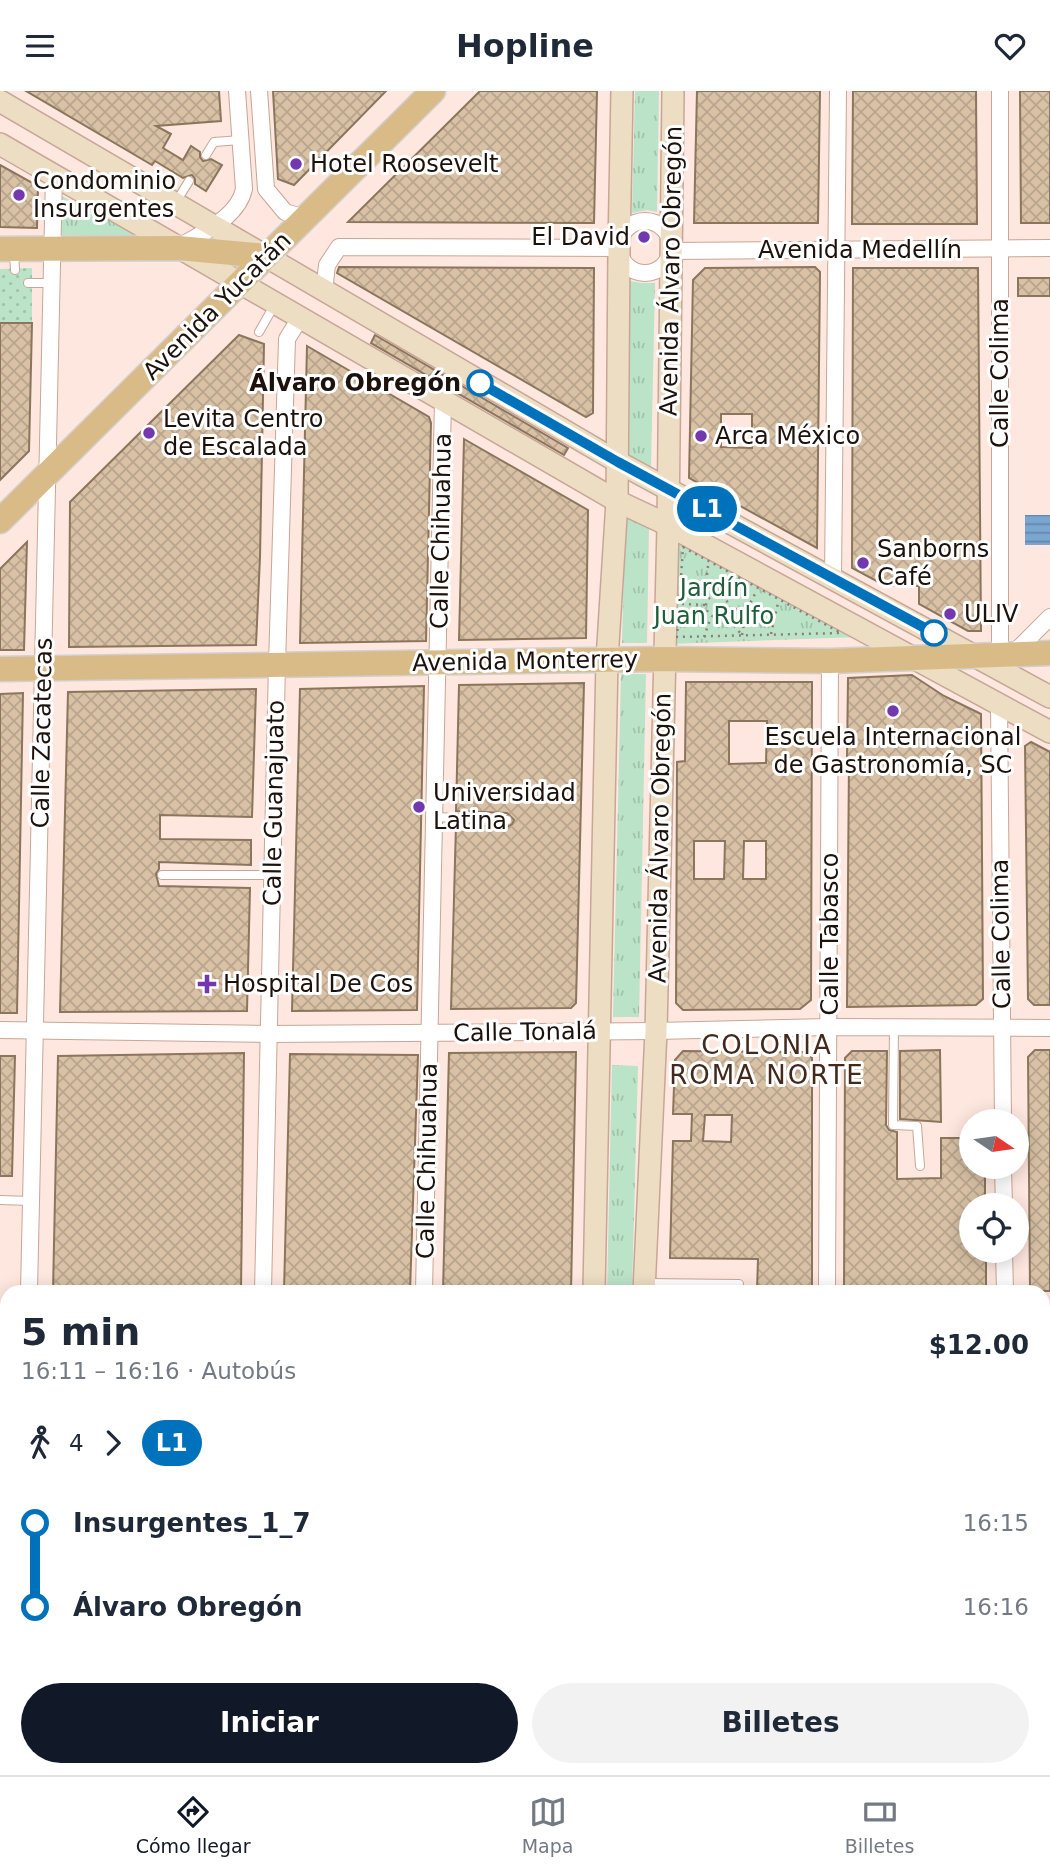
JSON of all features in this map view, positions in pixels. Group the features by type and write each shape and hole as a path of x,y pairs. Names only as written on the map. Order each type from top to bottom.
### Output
{"main road":[{"name":"Avenida Yucatán","path":"0,521 433,91"},
{"name":"Avenida Álvaro Obregón","path":"607,660 617,501 622,91"},
{"name":"Avenida Álvaro Obregón","path":"644,1285 656,1031 668,487 673,91"},
{"path":"0,101 618,462 1050,697"},
{"path":"0,144 617,501 667,525 1050,731"},
{"path":"10,256 52,249 178,248 266,256"},
{"name":"Avenida Monterrey","path":"0,669 664,659 831,661 1029,651"},
{"path":"594,1285 607,660"}],"street":[{"path":"178,248 231,212 242,197 244,189 237,91"},
{"path":"259,91 266,190 285,212 305,218"},
{"path":"833,578 838,91"},
{"name":"Calle Colima","path":"1000,91 1000,248 1029,651"},
{"name":"Calle Zacatecas","path":"29,1285 54,175"},
{"path":"650,222 664,229 671,251 660,269 647,274 633,271 623,261 619,248 623,233 628,227 635,223 650,222"},
{"path":"324,291 327,265 339,247 619,248"},
{"name":"Avenida Medellín","path":"671,251 1050,248"},
{"name":"Calle Guanajuato","path":"263,1285 287,339 300,318"},
{"name":"Calle Chihuahua","path":"424,1285 443,400"},
{"path":"1029,651 1050,617"},
{"name":"Calle Tabasco","path":"827,1285 831,661"},
{"name":"Calle Colima","path":"999,703 1003,1109"},
{"name":"Calle Tonalá","path":"0,1030 431,1034 830,1027 1050,1028"},
{"path":"1004,1263 1005,1285"}],"lane":[{"path":"206,155 214,142 241,139"},
{"path":"176,202 189,181"},
{"path":"27,283 51,283"},
{"path":"259,331 275,304"},
{"path":"434,817 507,820"},
{"path":"162,875 272,875"},
{"path":"894,1027 893,1125 917,1126 920,1166"},
{"path":"0,1201 31,1201"},
{"path":"707,1285 739,1284"}],"path":[{"path":"683,547 677,637 841,633"},
{"path":"709,561 706,584 714,595 724,598 728,608 725,615 718,618 711,616"},
{"path":"742,635 746,611 758,588"},
{"path":"704,637 711,616 706,605 714,595"},
{"path":"771,634 779,600"},
{"path":"679,604 706,605"},
{"path":"728,608 746,611"},
{"path":"725,615 742,635"}],"green space":[{"path":"635,91 659,91 657,212 647,210 632,213"},
{"path":"60,195 137,235 59,235"},
{"path":"32,268 32,323 0,323 0,269"},
{"path":"630,281 655,283 651,468 626,456"},
{"path":"625,515 649,527 647,643 622,643"},
{"name":"Jardín Juan Rulfo","path":"680,542 860,637 670,644 676,547"},
{"path":"621,674 646,674 639,1017 613,1017"},
{"path":"612,1065 638,1066 632,1285 607,1285"}],"water":[{"path":"1025,515 1050,515 1050,545 1025,545"}],"building":[{"path":"26,91 219,91 221,121 156,126 171,134 163,148 183,160 191,146 200,152 203,161 211,159 222,165 206,191 195,184 192,175 183,178 155,161 152,165"},
{"path":"273,91 386,91 294,185 278,179"},
{"path":"480,91 597,91 594,223 348,222"},
{"path":"697,91 820,91 818,223 694,223"},
{"path":"853,91 976,91 977,224 852,224"},
{"path":"1020,91 1050,91 1050,223 1021,223"},
{"name":"Condominio Insurgentes","path":"0,165 38,186 37,228 0,227"},
{"path":"339,267 594,268 593,413 586,417 337,273"},
{"path":"815,267 820,272 817,548 689,478 693,280 705,268","holes":["721,414 752,414 752,448 721,447"]},
{"path":"853,268 978,268 981,631 968,631 919,604 919,586 884,585 852,568"},
{"path":"1018,278 1050,278 1050,296 1018,296"},
{"path":"0,323 32,323 29,451 0,480"},
{"path":"239,335 264,344 256,645 69,647 70,502"},
{"path":"375,335 568,448 564,455 371,343"},
{"path":"307,346 429,417 426,641 300,643"},
{"path":"464,439 588,510 586,638 459,640"},
{"path":"27,542 24,650 0,650 0,569"},
{"path":"912,675 944,696 981,714 983,999 976,1005 847,1007 848,678"},
{"path":"686,682 812,682 811,1000 800,1009 683,1010 676,1003 677,762 685,761","holes":["729,721 767,721 766,763 729,764","694,841 725,841 724,879 694,879","744,841 766,841 766,879 743,879"]},
{"path":"584,683 576,1003 571,1008 451,1009 456,824 507,827 514,820 507,813 456,811 459,685"},
{"path":"424,686 417,1010 292,1011 300,689"},
{"path":"256,689 252,817 160,815 160,839 251,840 251,865 159,862 156,874 159,886 250,888 247,1011 60,1012 68,692"},
{"path":"23,693 17,1013 0,1013 0,694"},
{"path":"1031,742 1050,752 1050,1005 1034,1005 1028,999 1025,746"},
{"path":"940,1050 941,1122 900,1119 900,1051"},
{"path":"1035,1050 1050,1050 1050,1285 1030,1285 1028,1057"},
{"path":"683,1051 806,1052 812,1058 812,1285 757,1285 758,1259 670,1258 673,1141 691,1141 692,1114 673,1114 675,1060","holes":["705,1115 732,1115 731,1142 703,1141"]},
{"path":"852,1051 887,1051 886,1125 889,1130 897,1132 897,1179 941,1178 941,1138 959,1138 959,1179 985,1179 985,1193 959,1193 959,1263 986,1263 986,1285 844,1285 845,1058"},
{"path":"576,1052 571,1285 443,1285 449,1053"},
{"path":"244,1053 241,1285 53,1285 58,1056"},
{"path":"290,1054 418,1055 410,1285 284,1285"},
{"path":"0,1056 15,1056 12,1176 0,1176"}],"bus line":[{"name":"L1","path":"480,383 618,462 934,633"}],"place":[{"name":"Hotel Roosevelt","path":"296,164"},
{"name":"Condominio Insurgentes","path":"19,195"},
{"name":"El David","path":"644,237"},
{"name":"Álvaro Obregón","path":"480,383"},
{"name":"Levita Centro de Escalada","path":"149,433"},
{"name":"Arca México","path":"701,436"},
{"name":"Sanborns Café","path":"863,563"},
{"name":"ULIV","path":"950,614"},
{"name":"Escuela Internacional de Gastronomía, SC","path":"893,711"},
{"name":"Universidad Latina","path":"419,807"},
{"name":"Hospital De Cos","path":"207,984"}],"district":[{"name":"COLONIA ROMA NORTE","path":"767,1060"}]}
